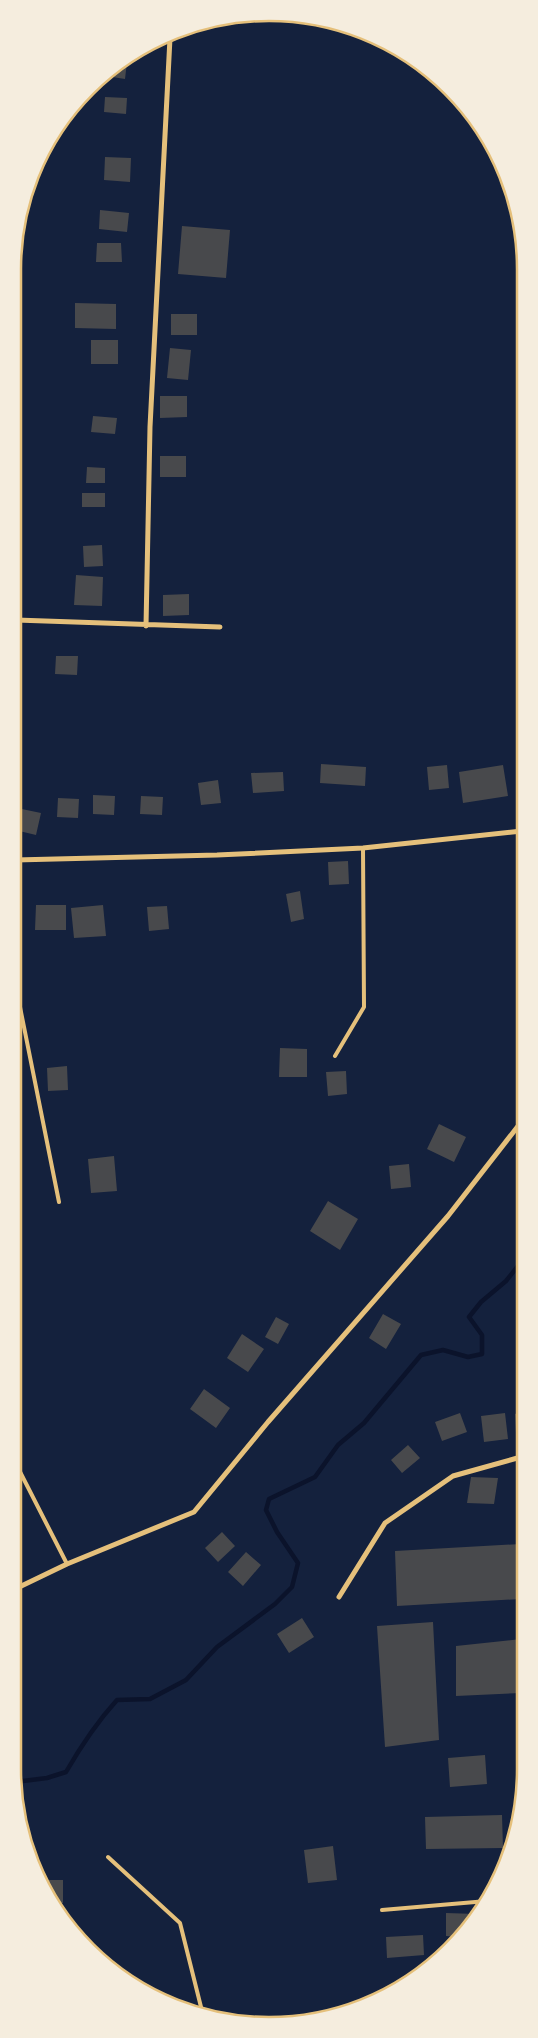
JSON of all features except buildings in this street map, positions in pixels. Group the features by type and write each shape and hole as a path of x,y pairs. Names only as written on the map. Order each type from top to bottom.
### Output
{"street":[{"path":"146,626 150,427 170,42"},
{"path":"21,620 146,626 220,627"},
{"path":"21,860 217,855 363,848 517,832"},
{"path":"21,1586 67,1564 194,1512 268,1422 448,1216 517,1127"},
{"path":"339,1597 385,1523 453,1476 517,1458"}],"lane":[{"path":"335,1056 364,1007 363,848"},
{"path":"21,1012 59,1202"},
{"path":"21,1472 67,1564"},
{"path":"108,1857 180,1923 201,2007"},
{"path":"382,1910 478,1902"}],"waterway":[{"path":"22,1781 47,1778 66,1772 90,1734 117,1700 150,1699 186,1680 217,1647 275,1604 292,1587 298,1563 277,1532 266,1510 269,1499 315,1477 338,1445 364,1423 421,1355 443,1350 468,1357 482,1354 482,1335 469,1317 481,1302 506,1281 517,1267"}]}
